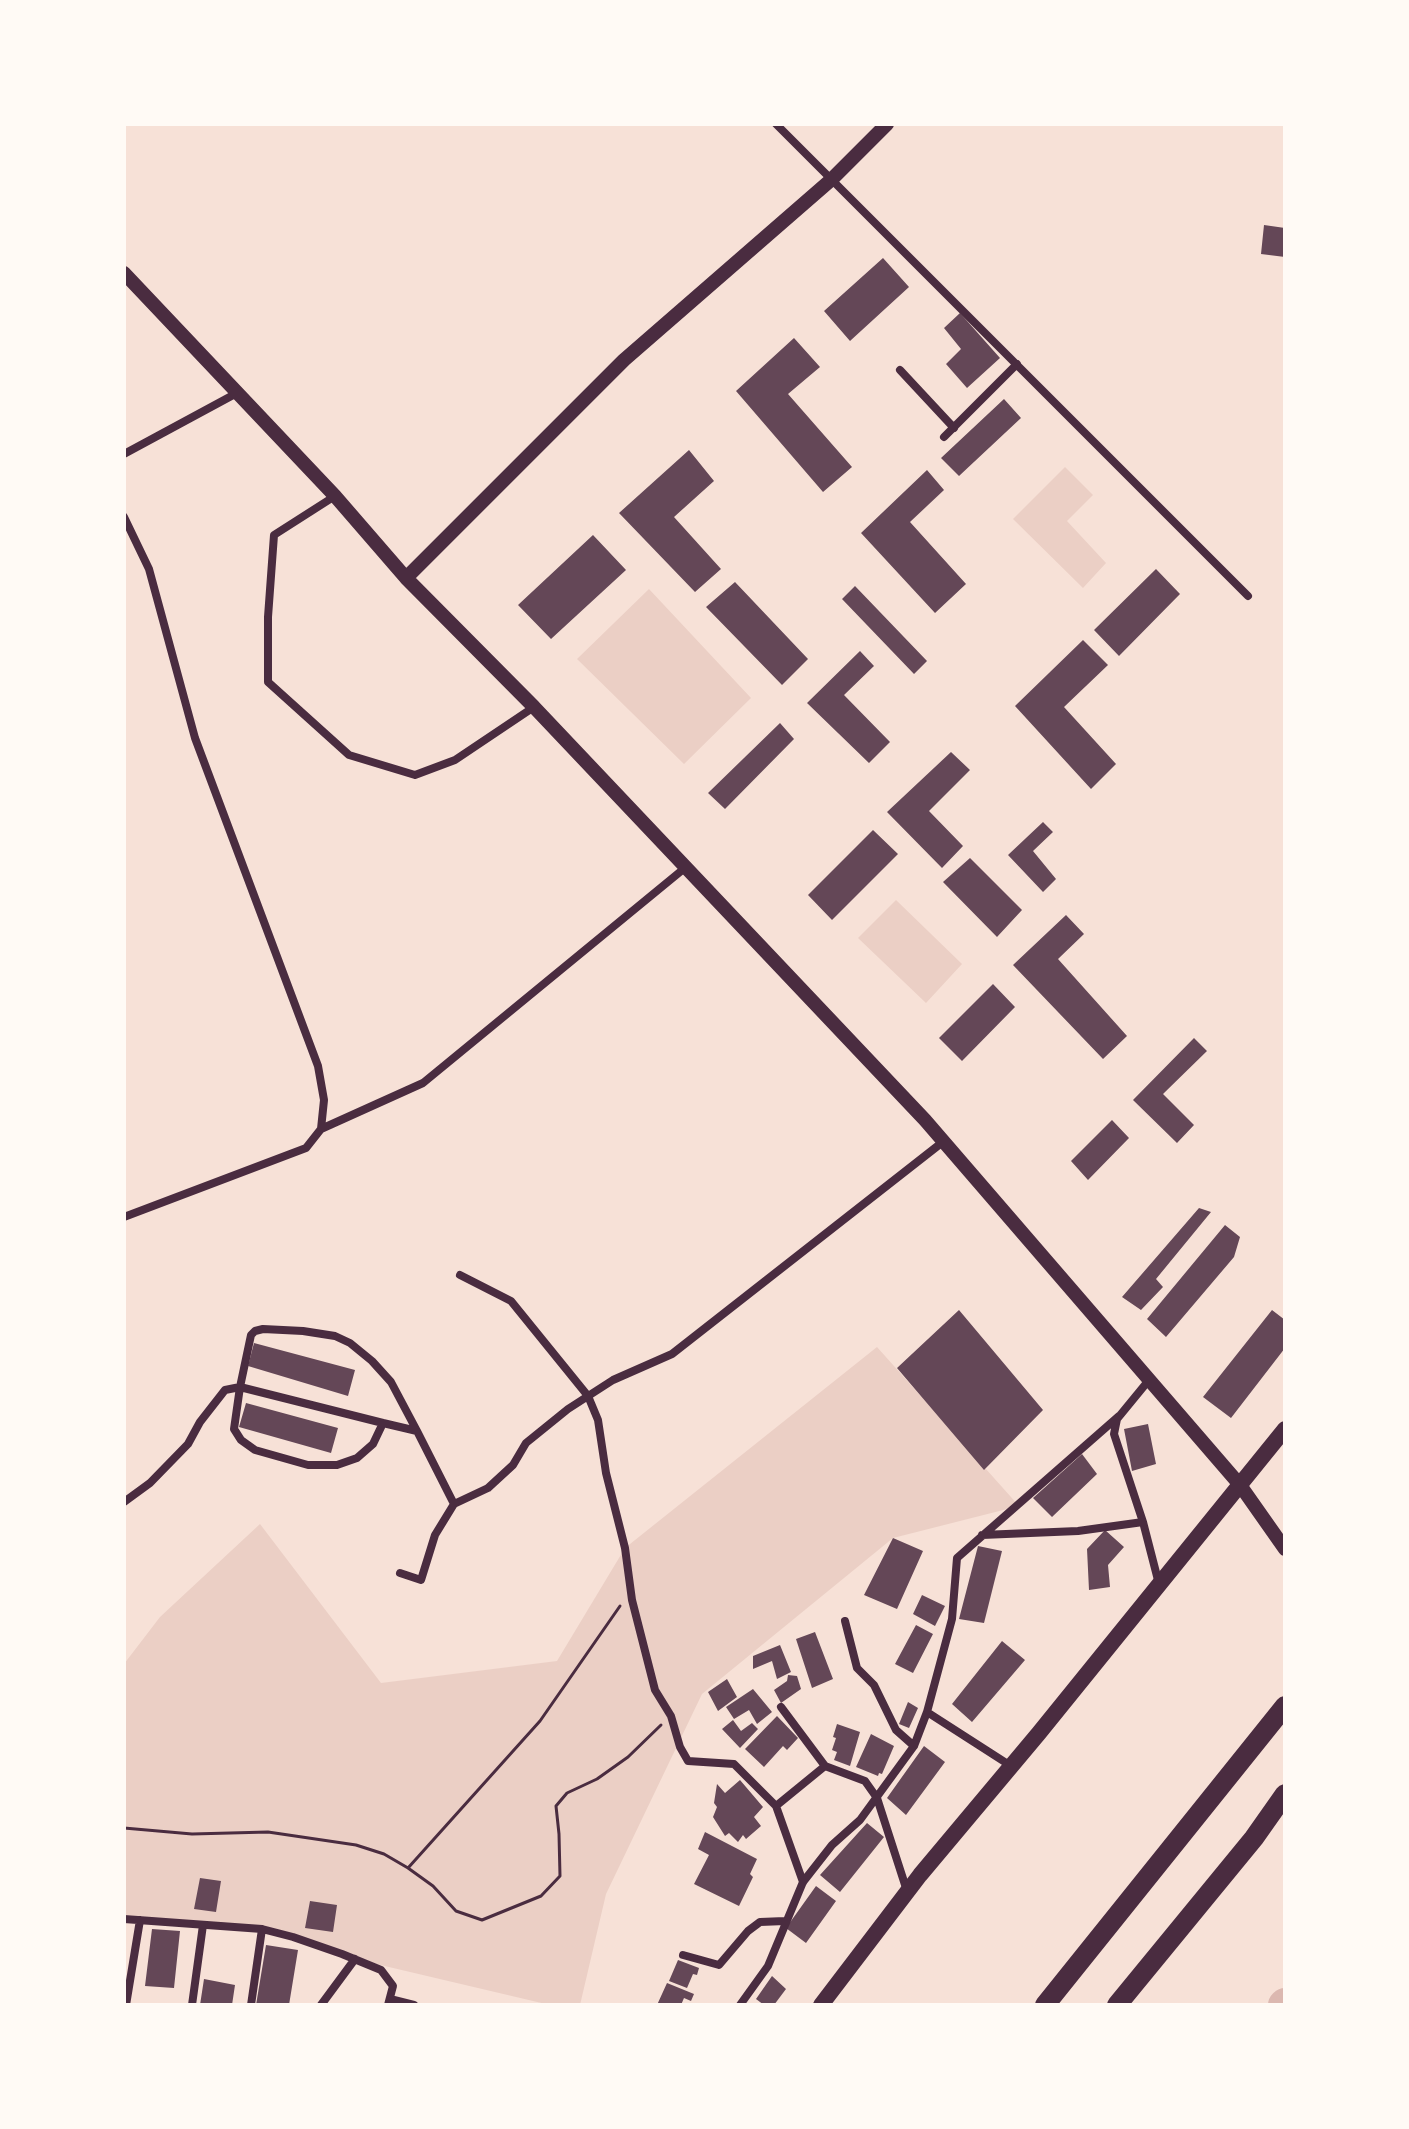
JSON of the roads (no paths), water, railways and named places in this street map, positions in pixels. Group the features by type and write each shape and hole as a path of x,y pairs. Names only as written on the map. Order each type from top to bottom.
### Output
{"highway":[{"path":"1045,2005 1283,1708"},
{"path":"1117,2005 1254,1838 1285,1794"}],"main road":[{"path":"821,2005 907,1891 1285,1429"}],"street":[{"path":"776,124 1248,596"},
{"path":"406,578 624,360 832,179 887,124"},
{"path":"124,273 335,496 406,578 534,707 944,1141 1240,1485 1285,1549"},
{"path":"944,437 1017,364"},
{"path":"900,370 954,428"},
{"path":"124,454 237,393"},
{"path":"335,496 274,535 268,617 268,682 349,755 415,775 455,760 534,707"},
{"path":"124,517 149,569 195,738 318,1066 324,1100 321,1129"},
{"path":"124,1217 306,1148 321,1129 423,1083 686,867"},
{"path":"400,1573 421,1580 435,1535 454,1504 488,1488 513,1465 526,1443 568,1409 613,1380 672,1354 944,1141"},
{"path":"460,1275 511,1301 588,1396 598,1420 606,1473 655,1690 671,1716 680,1747 688,1761 734,1764 776,1806 803,1882"},
{"path":"383,1423 373,1444 357,1458 337,1465 308,1465 255,1450 241,1440 234,1429 251,1335 263,1329 303,1331 335,1336 362,1352 391,1382 454,1504"},
{"path":"740,2005 768,1966 803,1882 832,1845 860,1820 914,1746 927,1712 952,1619 957,1558 1119,1416 1149,1380"},
{"path":"124,1502 150,1483 188,1444 200,1422 225,1390 240,1387 417,1431"},
{"path":"1119,1416 1114,1434 1143,1522 1159,1585"},
{"path":"981,1535 1078,1531 1143,1522"},
{"path":"845,1621 857,1668 874,1685 896,1730 914,1746"},
{"path":"781,1707 825,1766 865,1781 877,1798 907,1891"},
{"path":"927,1712 1011,1766"},
{"path":"776,1806 825,1766"},
{"path":"124,1919 262,1929 293,1937 381,1970 393,1986 389,2002 414,2005"},
{"path":"126,2005 140,1920"},
{"path":"683,1955 719,1965 748,1931 760,1922 785,1921"},
{"path":"192,2005 203,1925"},
{"path":"251,2005 262,1929"},
{"path":"321,2005 355,1959"}]}
